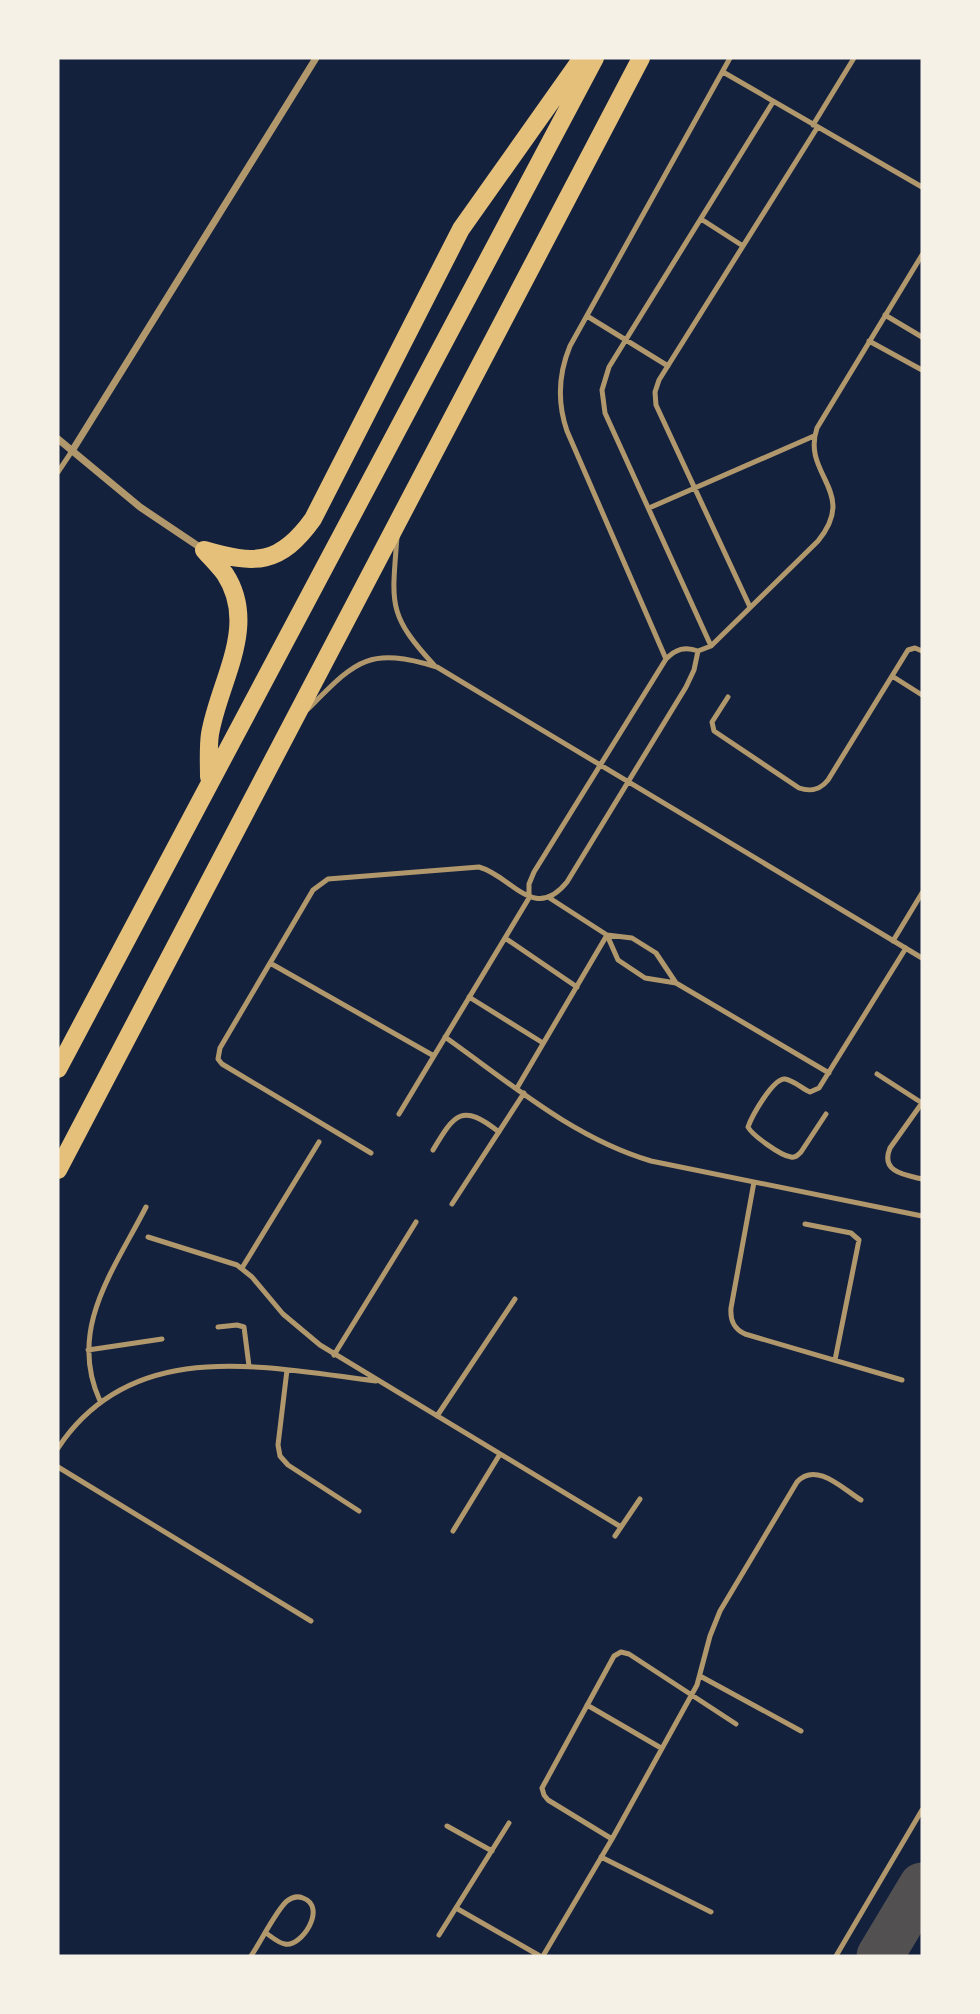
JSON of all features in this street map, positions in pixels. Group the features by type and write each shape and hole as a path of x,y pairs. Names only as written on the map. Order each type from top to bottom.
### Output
{"highway":[{"path":"204,550 233,559 262,559 293,543 303,532 319,506 461,229 582,58"},
{"path":"58,1069 595,58"},
{"path":"58,1170 641,58"},
{"path":"204,550 225,574 235,594 240,619 237,642 210,735 209,781"}],"street":[{"path":"72,451 316,58"},
{"path":"58,439 140,507 204,550"}],"lane":[{"path":"666,659 567,431 560,407 559,383 565,358 587,316 730,58"},
{"path":"750,607 656,405 656,386 815,127 854,58"},
{"path":"723,72 922,187"},
{"path":"711,646 603,405 603,382 626,340 773,102"},
{"path":"701,219 743,246"},
{"path":"399,1114 529,898 531,878 666,659 678,650 698,651 711,646 818,541 830,525 834,500 814,454 814,436 922,255"},
{"path":"885,315 922,337"},
{"path":"587,316 668,366"},
{"path":"869,341 922,370"},
{"path":"649,508 814,436"},
{"path":"58,472 72,451"},
{"path":"398,517 393,591 397,614 407,635 437,667 922,958"},
{"path":"728,696 712,722 714,731 799,788 813,790 822,787 828,780 908,650 915,648 922,651"},
{"path":"371,1153 219,1062 217,1055 313,890 328,879 479,867 489,870 529,898 548,897 557,893 567,882 690,679 698,651"},
{"path":"287,729 339,677 361,663 395,656 437,667"},
{"path":"892,676 922,695"},
{"path":"893,941 922,893"},
{"path":"548,897 607,935 632,937 656,953 676,983"},
{"path":"607,935 615,956 622,964 649,980 676,983 829,1073"},
{"path":"516,1088 607,935"},
{"path":"505,938 577,987"},
{"path":"826,1114 795,1157 788,1156 754,1135 748,1127 775,1083 786,1080 810,1092 819,1088 906,948"},
{"path":"270,963 434,1056"},
{"path":"469,996 543,1043"},
{"path":"445,1037 576,1129 620,1151 651,1161 922,1216"},
{"path":"877,1074 922,1103 890,1148 887,1157 889,1166 895,1172 922,1179"},
{"path":"452,1204 524,1093"},
{"path":"433,1150 448,1125 460,1116 479,1117 499,1132"},
{"path":"242,1268 319,1142"},
{"path":"754,1182 731,1308 732,1321 740,1332 902,1380"},
{"path":"100,1401 91,1376 88,1350 94,1310 146,1207"},
{"path":"334,1355 416,1222"},
{"path":"805,1224 854,1234 859,1240 835,1360"},
{"path":"148,1237 228,1261 242,1268 283,1314 334,1355 621,1527"},
{"path":"438,1416 515,1299"},
{"path":"218,1327 244,1327 249,1366"},
{"path":"88,1350 162,1339"},
{"path":"58,1448 80,1419 100,1401 119,1388 160,1374 204,1366 249,1366 379,1381"},
{"path":"287,1370 278,1445 280,1456 288,1465 359,1511"},
{"path":"453,1531 500,1454"},
{"path":"58,1467 311,1621"},
{"path":"456,1908 542,1956 612,1839 691,1695 700,1675 710,1636 726,1599 801,1478 811,1473 822,1475 861,1500"},
{"path":"615,1536 640,1499"},
{"path":"612,1839 548,1800 542,1791 543,1784 614,1656 621,1653 632,1656 736,1724"},
{"path":"700,1675 801,1731"},
{"path":"587,1705 661,1748"},
{"path":"836,1956 922,1810"},
{"path":"439,1935 509,1823"},
{"path":"447,1826 492,1851"},
{"path":"601,1857 711,1913"},
{"path":"251,1956 285,1902 302,1898 311,1904 312,1920 297,1942 282,1944 266,1933"}],"taxiway":[{"path":"880,1956 922,1886"}]}
